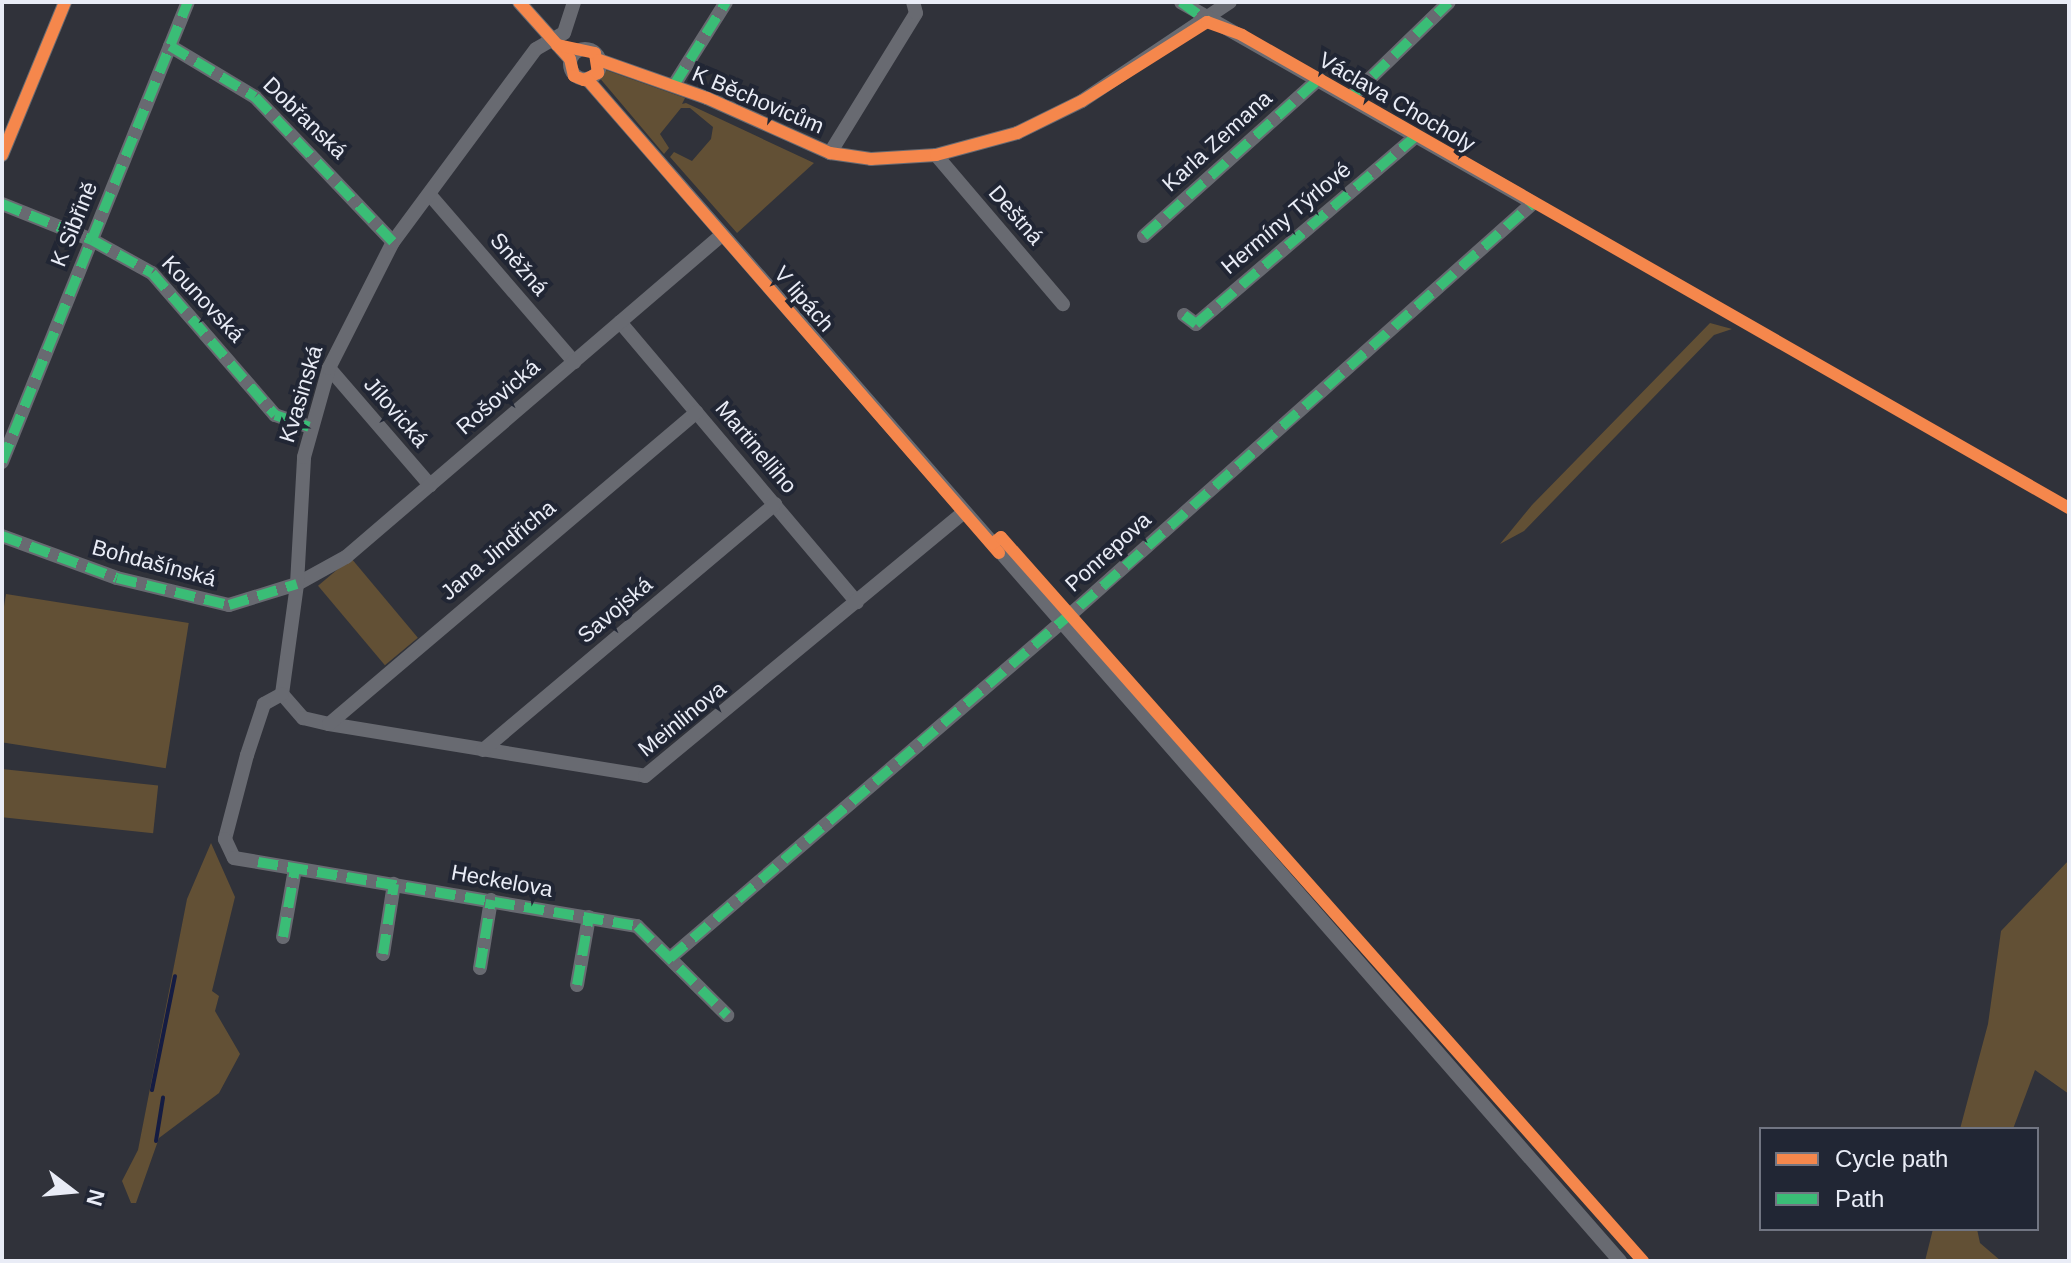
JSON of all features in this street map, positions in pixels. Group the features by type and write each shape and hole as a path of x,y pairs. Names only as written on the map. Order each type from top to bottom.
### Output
{"street":[{"path":"2,155 65,2"},
{"name":"K Sibřině","path":"2,462 188,2"},
{"path":"519,2 555,42 573,56 574,76 587,79 598,73 599,60 591,50 573,56"},
{"name":"Kvasinská","path":"282,694 297,584 309,427 329,368 393,242 536,49 555,42 564,33 574,2"},
{"path":"674,85 726,2"},
{"path":"830,153 836,135 916,13 913,2"},
{"name":"Václava Chocholy","path":"1181,2 1207,22 1242,35 1533,203"},
{"name":"K Běchovicům","path":"599,60 674,85 830,153 871,159 936,155 1017,133 1082,101 1207,22 1230,2"},
{"path":"1351,97 1449,2"},
{"name":"Dobřanská","path":"170,46 255,97 393,242"},
{"name":"V lipách","path":"587,79 1620,1261"},
{"name":"Karla Zemana","path":"1144,236 1319,79"},
{"name":"Hermíny Týrlové","path":"1184,315 1196,324 1416,136"},
{"name":"Deštná","path":"936,155 1063,304"},
{"name":"Sněžná","path":"430,195 574,362"},
{"name":"Ponrepova","path":"670,958 1060,623 1533,203"},
{"name":"Kounovská","path":"2,204 92,240 152,273 275,415 309,427"},
{"name":"Rošovická","path":"297,584 340,562 722,235"},
{"name":"Martinelliho","path":"620,322 857,602"},
{"name":"Jílovická","path":"329,368 430,485"},
{"name":"Jana Jindřicha","path":"329,724 697,412"},
{"name":"Savojská","path":"483,750 775,504"},
{"name":"Meinlinova","path":"282,694 303,718 329,724 637,776 652,774 964,512"},
{"name":"Bohdašínská","path":"2,536 117,578 229,605 297,584"},
{"name":"Heckelova","path":"282,694 264,704 243,767 225,839 234,858 637,926 727,1015"},
{"path":"283,937 295,869"},
{"path":"383,954 394,884"},
{"path":"480,968 491,900"},
{"path":"577,985 589,917"}],"shaded area":[{"path":"603,69 685,98 682,104 686,103 814,163 737,233 670,157 674,152 692,161 711,139 713,127 690,108 681,108 660,134 669,148 664,154 598,76"},
{"path":"1710,323 1732,329 1714,335 1524,531 1500,544 1532,505"},
{"path":"351,558 418,638 385,665 318,586"},
{"path":"6,594 189,623 166,768 2,742 2,619"},
{"path":"2,769 158,785 153,833 2,817"},
{"path":"211,843 235,897 212,991 219,996 215,1011 240,1054 219,1093 159,1138 136,1203 131,1203 122,1181 138,1150 187,899"},
{"path":"2069,860 2069,1094 2035,1070 2014,1127 1961,1127 1988,1024 2001,931"},
{"path":"1932,1231 1977,1231 1980,1243 2001,1261 1925,1261"}],"waterway":[{"path":"152,1090 175,976"},
{"path":"156,1141 163,1098"}],"marked path":[{"path":"2,462 188,2"},
{"path":"674,85 726,2"},
{"path":"1181,2 1210,23"},
{"path":"1351,97 1449,2"},
{"path":"170,46 255,97 393,242"},
{"path":"1144,236 1319,79"},
{"path":"1184,315 1196,324 1416,136"},
{"path":"670,958 1103,586 1533,203 1528,200"},
{"path":"2,204 92,240 152,273 275,415 309,427"},
{"path":"2,536 117,578 229,605 297,584"},
{"path":"258,862 637,926 727,1015"},
{"path":"283,937 295,869"},
{"path":"383,954 394,884"},
{"path":"480,968 491,900"},
{"path":"577,985 589,917"}],"cycle path":[{"path":"2,155 65,2"},
{"path":"519,2 561,49 570,59 574,76 584,80 598,73 595,53 557,45"},
{"path":"599,60 707,98 830,153 871,159 936,155 1017,133 1082,101 1207,22 1242,35 2069,508"},
{"path":"587,79 999,553"},
{"path":"992,544 1001,537 1643,1261"}]}
